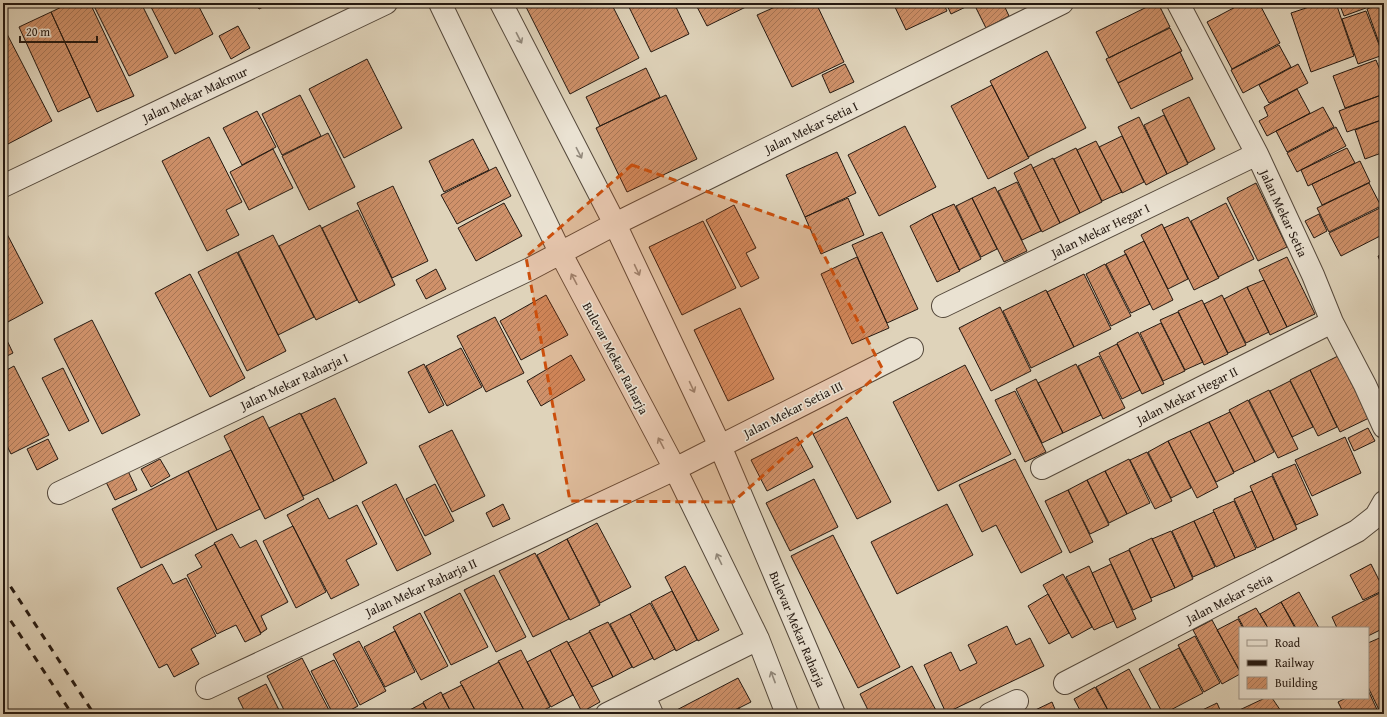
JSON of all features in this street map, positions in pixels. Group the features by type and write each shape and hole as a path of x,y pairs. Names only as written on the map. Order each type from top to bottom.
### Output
{"street":[{"name":"Jalan Mekar Makmur","path":"3,186 386,3"},
{"name":"Bulevar Mekar Raharja","path":"440,3 560,252 675,469 758,639 787,714"},
{"name":"Bulevar Mekar Raharja","path":"501,3 615,224 720,446 834,714"},
{"name":"Jalan Mekar Setia I","path":"560,252 1062,3"},
{"name":"Jalan Mekar Setia","path":"1178,3 1257,154 1313,275 1332,322 1365,385 1384,427"},
{"name":"Jalan Mekar Hegar I","path":"943,306 1257,154"},
{"name":"Jalan Mekar Raharja I","path":"59,493 530,268 560,252"},
{"name":"Jalan Mekar Hegar II","path":"1042,468 1332,322"},
{"name":"Jalan Mekar Setia III","path":"675,469 912,349"},
{"name":"Jalan Mekar Raharja II","path":"207,688 675,469"},
{"name":"Jalan Mekar Setia","path":"1065,683 1357,531 1376,516 1384,502"},
{"path":"607,714 648,705 758,639"},
{"path":"990,714 1017,701"}],"highlighted area":[{"path":"632,165 810,228 883,370 733,502 570,501 526,257"}],"building":[{"path":"70,3 90,3 134,96 97,112 51,12"},
{"path":"141,3 168,57 129,76 93,4"},
{"path":"149,3 180,3 182,7 189,3 197,3 213,34 175,54"},
{"path":"255,3 271,3 259,9"},
{"path":"524,3 611,3 639,58 570,94"},
{"path":"627,3 674,3 689,34 651,52"},
{"path":"695,3 754,3 707,26"},
{"path":"784,3 816,3 844,62 792,87 757,15"},
{"path":"893,3 943,3 947,11 906,30"},
{"path":"946,3 974,3 951,14"},
{"path":"981,3 1003,3 1009,16 986,28 975,6"},
{"path":"1155,3 1158,3 1170,27 1109,58 1096,32"},
{"path":"1243,3 1259,3 1280,43 1232,69 1207,22"},
{"path":"1321,3 1336,3 1354,56 1311,72 1291,13"},
{"path":"1339,3 1373,3 1374,5 1344,16"},
{"path":"1384,3 1384,50 1382,51 1367,9"},
{"path":"1366,11 1383,55 1358,64 1342,19"},
{"path":"51,12 90,97 58,112 19,27"},
{"path":"238,26 250,48 231,59 219,36"},
{"path":"1170,28 1182,51 1118,83 1106,59"},
{"path":"7,34 52,121 8,144 3,134 3,36"},
{"path":"1279,45 1291,67 1243,93 1231,70"},
{"path":"1047,51 1086,128 1028,157 990,81"},
{"path":"1180,52 1193,79 1131,109 1118,83"},
{"path":"367,59 402,128 344,158 309,89"},
{"path":"1376,60 1384,80 1384,94 1345,108 1333,76"},
{"path":"845,64 854,82 830,93 822,75"},
{"path":"1298,64 1308,83 1269,103 1259,85"},
{"path":"646,68 660,97 600,126 586,97"},
{"path":"992,85 1029,158 988,179 951,106"},
{"path":"1297,89 1310,113 1267,136 1259,121 1268,116 1264,107"},
{"path":"1384,94 1384,119 1347,132 1339,111"},
{"path":"300,95 321,136 282,155 262,114"},
{"path":"666,95 697,159 627,192 596,128"},
{"path":"1189,97 1215,149 1188,163 1162,110"},
{"path":"1323,107 1334,127 1287,152 1276,131"},
{"path":"257,111 276,147 242,165 223,128"},
{"path":"1164,115 1188,164 1167,174 1144,125"},
{"path":"1139,117 1167,174 1146,185 1118,127"},
{"path":"1384,119 1384,152 1365,159 1355,130"},
{"path":"905,126 936,187 879,216 848,155"},
{"path":"1336,127 1346,146 1297,172 1287,153"},
{"path":"328,133 355,187 309,210 282,156"},
{"path":"1122,136 1144,182 1122,193 1099,147"},
{"path":"209,137 242,202 226,210 239,235 207,251 162,161"},
{"path":"473,139 489,170 444,192 429,161"},
{"path":"1096,141 1122,192 1102,201 1077,150"},
{"path":"1076,148 1102,202 1080,213 1054,159"},
{"path":"1347,148 1355,163 1308,186 1301,170"},
{"path":"273,149 293,188 249,210 230,172"},
{"path":"837,152 856,193 805,217 786,175"},
{"path":"1053,158 1080,213 1060,223 1033,168"},
{"path":"1360,161 1370,182 1322,205 1312,184"},
{"path":"1031,164 1060,223 1042,232 1014,173"},
{"path":"496,167 511,196 457,224 441,195"},
{"path":"1017,182 1041,231 1022,240 998,191"},
{"path":"1256,183 1287,247 1258,261 1227,198"},
{"path":"1369,183 1381,206 1329,232 1317,208"},
{"path":"393,186 428,261 392,278 357,203"},
{"path":"995,187 1027,251 1004,262 972,198"},
{"path":"848,198 864,235 821,254 805,217"},
{"path":"972,198 997,249 981,257 956,206"},
{"path":"504,203 522,236 476,261 458,228"},
{"path":"1226,203 1254,259 1218,277 1191,221"},
{"path":"954,204 981,259 959,270 932,214"},
{"path":"734,205 756,248 746,253 759,278 741,287 706,220"},
{"path":"1382,207 1384,211 1384,234 1341,256 1329,233"},
{"path":"358,210 395,285 359,303 322,228"},
{"path":"932,214 960,271 937,282 910,226"},
{"path":"1319,214 1327,231 1314,238 1305,221"},
{"path":"1188,217 1219,278 1194,290 1164,228"},
{"path":"703,221 736,288 682,315 649,247"},
{"path":"1162,224 1188,279 1168,289 1141,235"},
{"path":"320,225 357,300 316,320 279,246"},
{"path":"882,232 918,309 887,323 852,245"},
{"path":"7,234 43,303 6,323 3,318 3,236"},
{"path":"273,235 314,317 278,335 238,252"},
{"path":"1144,241 1173,300 1153,310 1124,251"},
{"path":"237,252 286,351 247,371 198,272"},
{"path":"1126,254 1150,304 1131,313 1106,264"},
{"path":"1384,254 1384,271 1378,256"},
{"path":"857,257 889,328 852,344 821,274"},
{"path":"1287,257 1315,314 1287,327 1259,270"},
{"path":"1105,264 1131,316 1111,326 1086,274"},
{"path":"436,269 446,289 426,299 416,280"},
{"path":"190,274 245,378 210,397 155,293"},
{"path":"1084,274 1111,329 1074,347 1047,292"},
{"path":"1264,280 1287,327 1270,335 1247,287"},
{"path":"1247,287 1269,332 1246,343 1224,299"},
{"path":"1046,290 1074,347 1031,368 1003,311"},
{"path":"546,295 568,335 521,360 500,321"},
{"path":"1222,295 1246,345 1228,353 1204,304"},
{"path":"1202,300 1228,354 1204,365 1178,311"},
{"path":"1000,307 1031,371 991,391 959,328"},
{"path":"740,308 774,379 728,401 694,330"},
{"path":"1178,312 1203,362 1185,370 1160,320"},
{"path":"495,317 524,373 486,392 457,336"},
{"path":"92,320 140,415 102,434 54,339"},
{"path":"1161,323 1185,371 1163,381 1140,333"},
{"path":"3,332 13,353 3,358"},
{"path":"1138,332 1164,384 1142,394 1117,343"},
{"path":"1117,344 1140,390 1122,399 1099,353"},
{"path":"461,348 482,387 447,406 426,366"},
{"path":"571,355 585,380 541,406 527,381"},
{"path":"1099,356 1125,408 1103,419 1078,366"},
{"path":"1338,356 1369,418 1340,432 1310,370"},
{"path":"424,364 444,405 429,413 408,372"},
{"path":"1076,364 1101,415 1063,433 1038,383"},
{"path":"965,365 1011,454 938,491 893,402"},
{"path":"14,366 49,435 11,454 3,438 3,372"},
{"path":"63,368 89,421 69,431 42,378"},
{"path":"1310,370 1337,427 1318,436 1290,380"},
{"path":"1036,379 1063,433 1042,443 1016,389"},
{"path":"1290,381 1313,427 1292,437 1270,391"},
{"path":"1269,390 1298,449 1278,458 1249,400"},
{"path":"1015,391 1046,452 1025,462 995,400"},
{"path":"335,398 367,463 334,481 301,414"},
{"path":"1248,400 1274,452 1255,462 1229,410"},
{"path":"1230,412 1255,462 1234,472 1209,422"},
{"path":"300,413 334,481 303,496 269,428"},
{"path":"263,416 304,499 265,519 224,436"},
{"path":"847,417 891,502 857,519 813,434"},
{"path":"1209,422 1234,473 1216,482 1190,431"},
{"path":"1368,428 1375,441 1354,451 1348,438"},
{"path":"452,430 485,496 452,512 419,446"},
{"path":"1190,431 1218,487 1197,498 1168,441"},
{"path":"797,437 813,467 767,491 751,460"},
{"path":"1345,437 1361,473 1312,496 1295,460"},
{"path":"48,439 58,459 37,470 27,449"},
{"path":"1168,441 1191,488 1171,498 1148,452"},
{"path":"231,450 260,509 217,530 188,471"},
{"path":"1147,452 1172,501 1155,509 1130,460"},
{"path":"160,459 170,476 151,487 141,469"},
{"path":"1015,459 1062,552 1021,573 996,525 982,532 959,485"},
{"path":"1129,459 1150,503 1127,514 1105,471"},
{"path":"1295,464 1318,515 1296,525 1272,474"},
{"path":"128,471 137,490 115,500 106,482"},
{"path":"188,471 217,530 141,568 112,509"},
{"path":"1105,471 1127,514 1109,523 1087,480"},
{"path":"1272,476 1297,529 1274,540 1250,486"},
{"path":"814,479 838,527 790,551 766,503"},
{"path":"1087,480 1109,525 1090,534 1068,490"},
{"path":"396,484 431,554 397,571 362,502"},
{"path":"435,484 454,521 425,536 406,499"},
{"path":"1068,490 1093,542 1070,553 1045,501"},
{"path":"1252,491 1274,540 1257,548 1234,499"},
{"path":"318,498 329,519 357,505 377,544 346,560 359,585 331,599 287,515"},
{"path":"1234,501 1256,549 1235,558 1213,510"},
{"path":"503,504 510,519 493,527 486,513"},
{"path":"947,504 973,555 897,594 871,542"},
{"path":"1214,512 1235,558 1216,567 1194,521"},
{"path":"1194,521 1215,567 1193,577 1172,531"},
{"path":"597,523 631,587 600,603 567,539"},
{"path":"293,526 326,592 296,608 263,541"},
{"path":"1171,531 1193,579 1175,588 1152,539"},
{"path":"232,534 240,548 256,540 288,602 261,616 267,629 261,633 214,543"},
{"path":"833,535 900,667 858,688 791,556"},
{"path":"1152,538 1175,588 1151,598 1129,549"},
{"path":"567,539 600,605 570,620 537,555"},
{"path":"215,544 261,634 245,642 236,625 217,634 187,575 202,567 195,555"},
{"path":"1129,550 1152,601 1133,610 1109,559"},
{"path":"535,553 569,619 533,637 499,571"},
{"path":"162,564 173,584 186,578 216,636 191,649 199,664 174,677 167,664 159,668 117,588"},
{"path":"1111,564 1136,619 1117,628 1092,573"},
{"path":"1371,564 1384,590 1363,600 1350,575"},
{"path":"685,566 719,630 698,641 665,577"},
{"path":"1089,566 1114,621 1094,630 1066,577"},
{"path":"1063,574 1092,627 1072,638 1043,585"},
{"path":"494,575 526,637 496,652 464,590"},
{"path":"672,591 697,640 676,651 651,602"},
{"path":"1384,591 1384,628 1369,636 1369,627 1337,627 1332,617"},
{"path":"1299,592 1318,627 1295,627 1281,602"},
{"path":"460,593 488,647 451,665 424,612"},
{"path":"1048,594 1069,633 1049,644 1028,606"},
{"path":"1281,602 1294,627 1267,627 1260,614"},
{"path":"650,603 675,649 654,660 630,614"},
{"path":"1256,608 1267,627 1243,627 1238,617"},
{"path":"420,613 448,666 421,680 393,627"},
{"path":"630,614 653,658 633,668 610,624"},
{"path":"1238,619 1242,627 1239,627 1239,669 1217,630"},
{"path":"1212,620 1239,670 1239,675 1222,684 1193,630"},
{"path":"608,622 632,667 613,677 589,631"},
{"path":"1007,626 1016,645 1030,638 1044,666 946,713 924,665 951,652 960,671 977,663 968,645"},
{"path":"395,631 415,672 385,687 364,647"},
{"path":"590,632 613,677 592,687 568,643"},
{"path":"1195,636 1220,683 1204,692 1178,645"},
{"path":"1384,636 1384,714 1381,714 1369,689 1369,643"},
{"path":"359,641 386,691 360,705 333,654"},
{"path":"567,641 600,702 582,712 550,650"},
{"path":"1179,648 1203,693 1163,714 1139,669"},
{"path":"521,650 550,707 536,714 526,714 498,661"},
{"path":"550,650 573,695 551,707 527,662"},
{"path":"302,658 331,714 286,714 267,676"},
{"path":"334,660 358,706 343,714 333,714 311,671"},
{"path":"499,662 526,714 477,714 460,682"},
{"path":"912,666 938,714 870,714 860,694"},
{"path":"1129,669 1152,711 1148,714 1110,714 1096,687"},
{"path":"738,678 751,702 727,714 669,714"},
{"path":"266,684 281,714 246,714 238,698"},
{"path":"462,685 477,714 452,714 442,695"},
{"path":"1095,687 1110,714 1082,714 1074,699"},
{"path":"441,692 452,714 429,714 423,702"},
{"path":"1369,692 1379,714 1344,714 1338,702 1344,699 1369,699"},
{"path":"1263,699 1273,699 1283,714 1231,714"},
{"path":"1052,702 1057,714 1027,714"},
{"path":"423,703 429,714 402,714"},
{"path":"1217,703 1222,714 1194,714"},
{"path":"739,708 742,714 727,714"}],"railway":[{"path":"3,575 94,714"},
{"path":"3,609 72,714"}]}
